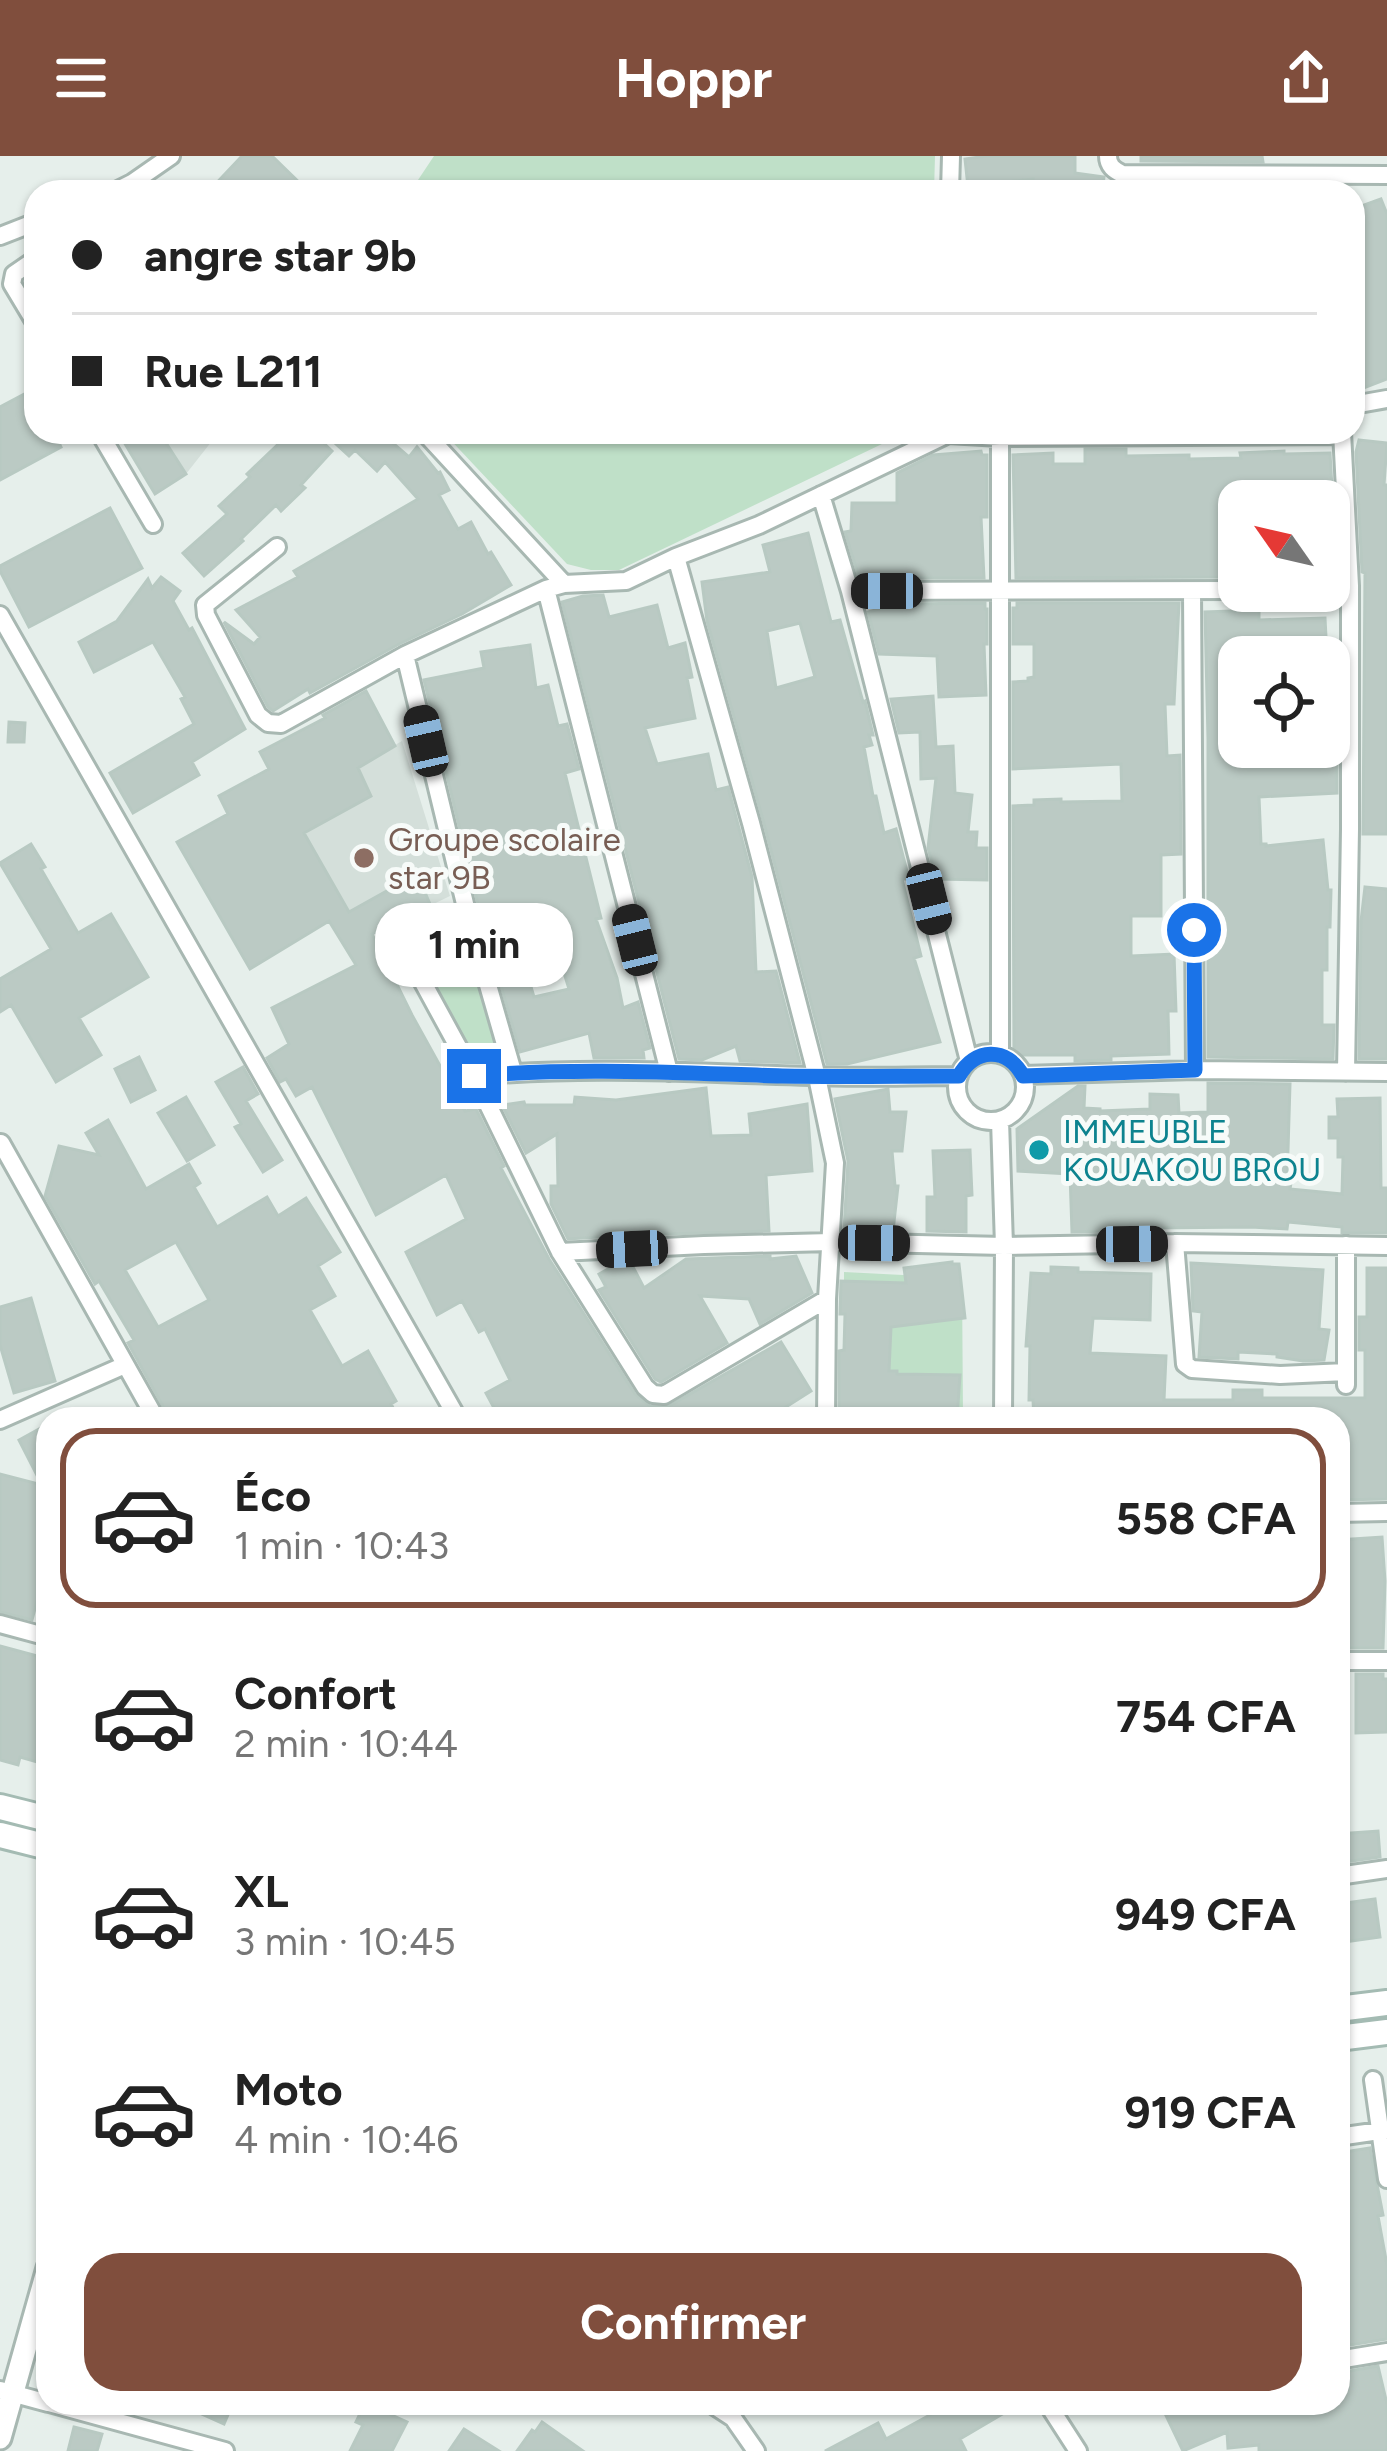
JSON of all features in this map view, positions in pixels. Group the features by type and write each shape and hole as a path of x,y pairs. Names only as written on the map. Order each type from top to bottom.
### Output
{"main road":[{"path":"0,1807 36,1816"},
{"path":"0,1835 36,1844"},
{"path":"1350,2008 1387,2003"},
{"path":"1350,2037 1387,2032"}],"street":[{"path":"136,180 171,156"},
{"path":"1108,156 1114,170 1122,174 1387,176"},
{"path":"24,267 14,274 12,284 24,304"},
{"path":"106,444 153,524"},
{"path":"434,444 555,587 669,1072"},
{"path":"277,547 205,605 258,715 268,723 281,724 405,655 555,587 626,581 759,525 925,444"},
{"path":"1000,444 1000,1054"},
{"path":"1343,444 1344,480"},
{"path":"474,1076 669,1072 817,1076 964,1068 989,1053 1018,1066 1025,1086 1018,1108 1000,1120 987,1121 975,1118 959,1100 957,1088 964,1068 850,591 821,495"},
{"path":"676,557 752,823 835,1163 826,1407"},
{"path":"850,591 1218,590"},
{"path":"1192,591 1195,1070"},
{"path":"1346,1072 1350,612"},
{"path":"0,616 451,1407"},
{"path":"405,655 467,912 513,1072"},
{"path":"467,912 418,947 414,966 560,1252 644,1387 664,1395 827,1300"},
{"path":"1023,1076 1195,1070 1387,1072"},
{"path":"1000,1120 1003,1407"},
{"path":"1,1143 149,1407"},
{"path":"560,1252 831,1242 1387,1246"},
{"path":"1175,1243 1185,1364 1192,1369 1346,1379 1346,1245"},
{"path":"0,1420 125,1365"},
{"path":"1350,1513 1387,1512"},
{"path":"0,1624 36,1633"},
{"path":"1350,1661 1387,1661"},
{"path":"1350,1874 1387,1869"},
{"path":"1373,2080 1384,2131 1387,2179"},
{"path":"1350,2135 1384,2131"},
{"path":"0,2438 6,2392 36,2303"},
{"path":"1350,2358 1387,2352"},
{"path":"6,2392 36,2400"},
{"path":"92,2415 225,2451"},
{"path":"728,2415 756,2451"},
{"path":"1055,2415 1078,2451"}],"shaded area":[{"path":"125,444 210,444 186,474 155,494"},
{"name":"Groupe scolaire star 9B","path":"402,741 450,896 345,947 267,819"}],"green space":[{"path":"434,156 935,156 934,180 418,180"},
{"path":"454,444 882,444 619,570 567,564"},
{"path":"448,941 465,946 505,1065 477,1066 418,963"},
{"path":"844,1272 962,1278 963,1407 844,1407"}],"building":[{"path":"242,156 272,156 297,180 219,180"},
{"path":"1075,156 1075,173 1104,180 967,180 965,159"},
{"path":"1141,156 1262,156 1263,162 1141,161"},
{"path":"1381,199 1387,214 1387,379 1365,387 1365,205"},
{"path":"24,394 24,444 61,447 0,480 0,407"},
{"path":"1365,441 1387,443 1387,834 1363,834 1365,573 1356,452"},
{"path":"125,444 167,444 186,474 155,494"},
{"path":"278,444 325,444 332,451 301,485 305,488 281,511 276,505 204,576 183,553 227,514 219,506 250,477 247,474"},
{"path":"336,444 394,444 409,457 417,447 449,490 439,495 458,529 471,522 511,585 273,711 224,622 254,644 260,637 236,610 298,577 294,571 418,499 385,462 377,471 355,450 349,456"},
{"path":"1085,449 1126,449 1126,456 1189,455 1189,459 1284,451 1330,453 1332,480 1218,480 1218,577 1016,578 1013,455 1053,453 1053,464 1085,464"},
{"path":"981,451 987,455 987,517 981,517 984,578 859,578 845,532 851,531 852,503 897,503 897,473 933,455"},
{"path":"110,508 142,568 29,627 0,566"},
{"path":"808,533 831,622 840,620 873,735 869,735 872,745 864,747 873,796 884,833 896,829 909,879 902,879 921,956 914,958 940,1042 847,1064 827,1064 707,621 702,582 770,572 763,545","holes":["800,623 815,677 776,688 767,631"]},
{"path":"161,577 180,591 173,601 245,729 192,762 199,775 133,813 110,773 194,724 181,699 185,697 153,642 94,672 79,642 117,621 148,579 152,588"},
{"path":"603,595 609,617 657,605 668,648 685,643 695,718 645,728 657,764 708,754 716,790 728,787 752,877 756,972 776,971 800,1063 740,1061 736,1046 702,1060 679,1059 562,602"},
{"path":"985,603 986,695 939,697 937,656 879,654 868,612 897,604"},
{"path":"1017,603 1179,603 1174,704 1165,704 1167,756 1180,755 1181,854 1161,855 1161,916 1131,916 1131,956 1174,954 1176,1011 1168,1011 1169,1054 1075,1061 1075,1055 1014,1055 1013,806 1034,805 1034,800 1122,801 1121,764 1013,769 1013,682 1034,677 1034,644 1013,644"},
{"path":"1205,612 1259,612 1259,620 1325,618 1326,636 1218,636 1218,768 1337,768 1337,793 1259,797 1261,844 1323,840 1331,890 1327,970 1322,970 1322,1025 1334,1025 1333,1059 1208,1057"},
{"path":"530,645 536,688 548,685 558,726 567,724 579,769 565,773 601,918 596,919 623,1008 638,1002 650,1048 643,1050 644,1058 594,1058 589,1033 520,1052 499,979 526,970 534,997 569,989 549,924 489,943 479,909 424,680 484,668 481,652"},
{"path":"366,691 395,746 358,768 371,796 304,833 349,912 417,874 430,904 372,934 465,1111 476,1109 549,1259 635,1394 650,1406 669,1406 781,1342 811,1391 786,1407 494,1407 486,1393 510,1380 485,1329 479,1332 462,1301 437,1315 406,1252 466,1219 446,1175 376,1215 312,1087 296,1096 286,1079 280,1082 267,1058 289,1044 272,1008 356,965 329,921 250,969 177,842 228,814 219,796 269,769 260,752 325,718 323,715"},
{"path":"933,696 936,747 953,746 955,793 972,795 968,832 977,832 976,848 987,848 987,880 936,879 928,848 936,778 921,779 920,732 899,733 891,699"},
{"path":"9,722 25,723 24,742 8,742"},
{"path":"31,844 78,933 111,914 148,977 79,1018 101,1055 56,1082 11,1005 0,1012 0,979 51,949 0,863"},
{"path":"1365,887 1387,889 1387,1059 1359,1059"},
{"path":"139,1057 155,1090 131,1102 115,1069"},
{"path":"243,1067 258,1094 246,1101 282,1160 263,1172 235,1127 241,1124 216,1082"},
{"path":"1208,1083 1290,1084 1287,1183 1290,1189 1342,1194 1343,1157 1338,1157 1338,1138 1329,1138 1329,1117 1338,1117 1337,1099 1380,1098 1381,1188 1387,1188 1387,1233 1342,1233 1342,1227 1288,1222 1287,1229 1072,1232 1070,1174 1018,1171 1017,1129 1078,1086 1085,1086 1084,1108 1150,1109 1150,1094 1178,1095 1179,1113 1208,1112"},
{"path":"706,1088 711,1136 751,1135 749,1114 807,1104 812,1171 766,1175 769,1231 615,1232 617,1236 568,1239 551,1204 551,1186 558,1186 557,1134 526,1153 502,1105 574,1105 575,1097 616,1100"},
{"path":"888,1089 890,1112 906,1112 902,1151 892,1151 898,1186 893,1231 844,1230 848,1161 835,1099"},
{"path":"186,1097 214,1145 187,1161 158,1113"},
{"path":"108,1120 146,1189 189,1164 200,1183 194,1187 217,1227 267,1197 278,1216 306,1198 340,1252 318,1266 335,1296 310,1310 342,1366 368,1351 396,1401 393,1407 163,1407 128,1343 134,1340 99,1281 95,1284 45,1196 59,1146 99,1155 86,1133","holes":["176,1242 209,1300 158,1327 125,1270"]},
{"path":"970,1150 972,1195 966,1196 966,1232 927,1231 927,1197 935,1197 933,1151"},
{"path":"796,1256 812,1293 760,1324 749,1299 700,1296 727,1343 661,1382 599,1290 606,1287 599,1274 621,1262 630,1261 644,1288 686,1259"},
{"path":"1191,1263 1323,1270 1319,1329 1329,1330 1324,1360 1238,1352 1238,1359 1199,1357 1202,1312 1193,1311"},
{"path":"959,1264 965,1318 891,1327 889,1371 960,1375 958,1407 839,1407 839,1351 844,1350 845,1314 840,1314 841,1281 906,1283 904,1268"},
{"path":"1051,1267 1151,1274 1150,1320 1093,1318 1090,1353 1166,1356 1164,1400 1233,1400 1233,1390 1262,1390 1262,1398 1365,1398 1359,1317 1367,1317 1367,1268 1387,1268 1387,1499 1350,1500 1350,1407 1033,1407 1029,1400 1030,1346 1026,1346 1031,1273 1051,1274"},
{"path":"31,1298 55,1381 14,1393 0,1345 0,1307"},
{"path":"36,1431 36,1473 19,1440"},
{"path":"0,1474 36,1483 32,1620 0,1612"},
{"path":"1382,1537 1383,1648 1350,1648 1350,1539"},
{"path":"0,1646 36,1656 36,1762 20,1757 18,1765 0,1760"},
{"path":"1356,1674 1383,1674 1387,1679 1387,1732 1356,1733"},
{"path":"1378,1831 1380,1857 1350,1861 1350,1833"},
{"path":"1375,1899 1380,1937 1350,1941 1350,1902"},
{"path":"1370,2148 1383,2215 1378,2216 1387,2265 1387,2339 1350,2345 1350,2151"},
{"path":"1378,2366 1387,2404 1387,2451 1228,2448 1227,2432 1183,2451 1166,2415 1350,2415 1350,2371"},
{"path":"204,2415 228,2415 224,2424"},
{"path":"359,2415 392,2415 407,2422 392,2451 350,2451 363,2425 356,2422"},
{"path":"930,2415 1001,2415 960,2439 966,2451 825,2451 878,2423 886,2439"},
{"path":"542,2422 583,2451 517,2451"},
{"path":"74,2427 102,2434 97,2451 68,2451"},
{"path":"464,2429 499,2451 449,2451"}],"place":[{"name":"Groupe scolaire star 9B","path":"364,858"},
{"name":"IMMEUBLE KOUAKOU BROU","path":"1039,1150"}],"route":[{"path":"474,1076 669,1072 959,1076 969,1061 989,1053 1010,1059 1023,1076 1195,1070 1194,930"}]}
